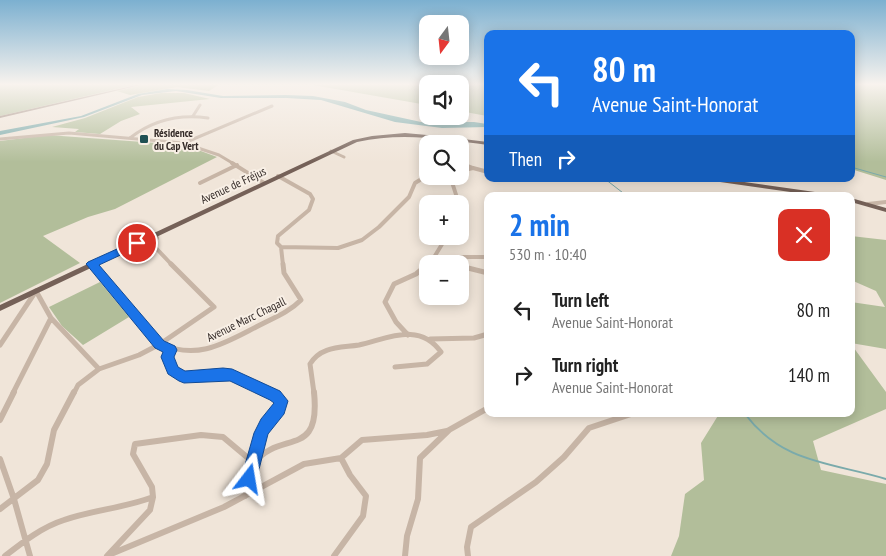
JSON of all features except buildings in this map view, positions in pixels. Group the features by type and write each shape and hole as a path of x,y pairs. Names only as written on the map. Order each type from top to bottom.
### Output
{"main road":[{"path":"0,117 25,111"},
{"name":"Avenue de Fréjus","path":"0,308 331,151 362,139 390,134 420,135 484,143"},
{"path":"733,182 802,192"},
{"path":"855,201 886,210"}],"street":[{"path":"194,116 197,111"},
{"path":"183,143 260,111"},
{"path":"130,138 140,130 158,122 194,116 208,118"},
{"path":"0,139 67,133 183,143 213,152 264,183"},
{"path":"331,151 344,157"},
{"path":"200,183 237,166"},
{"path":"469,166 484,171"},
{"path":"469,169 473,168"},
{"path":"278,176 310,194 313,199 309,210 278,236 277,243 281,247 338,248 362,240 379,227 409,197 412,186 419,179"},
{"path":"868,204 886,202"},
{"path":"153,245 157,238 155,234"},
{"path":"0,509 38,480 47,464 54,430 78,385 99,369 139,355 160,344 214,308 153,245 137,243"},
{"name":"Avenue Marc Chagall","path":"170,350 198,352 220,346 293,309 301,300 284,273 281,247"},
{"path":"469,257 484,257"},
{"path":"92,264 160,344 170,350 167,357 173,370 184,377 232,375 275,395 281,401 279,409 261,433 245,496"},
{"path":"469,268 484,272"},
{"path":"408,335 396,322 385,302 394,284 419,271"},
{"path":"0,345 36,291 51,318 99,369"},
{"path":"0,420 51,318"},
{"path":"254,463 262,454 302,438 310,431 314,421 314,385 309,370 311,362 319,353 331,347 359,345 383,337 408,335 430,340 437,345 441,352 430,364 396,367"},
{"path":"430,340 442,336 484,336"},
{"path":"405,556 407,536 418,499 420,458 449,430 484,410"},
{"path":"468,556 467,547 471,527 536,482 564,457 589,428 622,417"},
{"path":"108,556 224,508 304,464 341,458 362,440 427,435 449,430"},
{"path":"108,556 150,510 153,498 152,487 133,454 135,444 200,435 223,437 254,463"},
{"path":"334,556 363,516 366,496 350,475 341,458"},
{"path":"0,460 1,468 14,499 30,556"},
{"path":"5,556 26,540 63,520 153,498"}],"green space":[{"path":"0,111 22,111 0,116"},
{"path":"103,111 136,111 140,114 121,121 100,134 75,132 79,129 52,127"},
{"path":"469,111 484,111 484,115 469,113"},
{"path":"855,111 886,111 886,180 855,170"},
{"path":"48,135 170,144 190,147 217,157 115,209 88,217 43,236 80,263 0,303 0,141"},
{"path":"855,236 886,240 886,349 855,344 855,303 885,307 876,291 855,282"},
{"path":"100,282 129,317 83,345 62,326 49,307"},
{"path":"855,349 886,392 886,409 813,441 821,470 886,484 886,556 671,556 679,536 685,494 704,480 701,443 717,417 855,417"}],"water":[{"path":"100,111 84,117 0,135 0,131"},
{"path":"358,111 370,111 419,122 419,125 469,125 469,122 484,124 484,127 442,128 395,122"}],"waterway":[{"path":"855,168 886,177"},
{"path":"609,182 622,192"},
{"path":"748,417 775,443 792,452 809,459 886,479"}],"place":[{"name":"Résidence du Cap Vert","path":"144,139"}],"route":[{"path":"137,243 92,264 160,344 170,350 167,357 173,370 184,377 232,375 275,395 281,401 279,409 261,433 249,479"}]}
